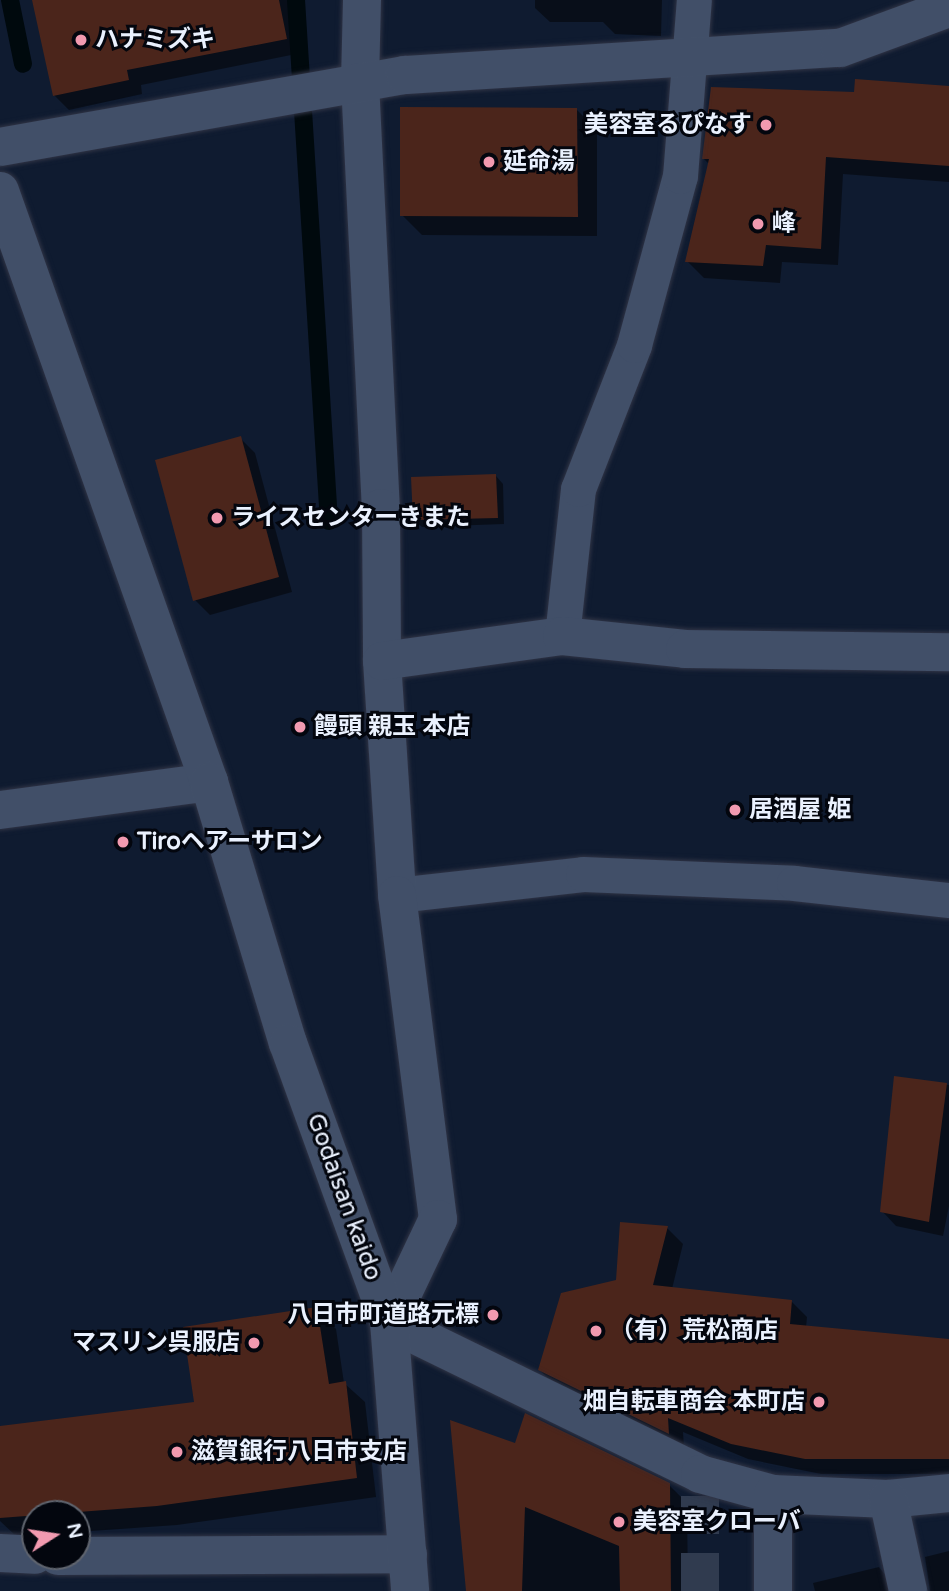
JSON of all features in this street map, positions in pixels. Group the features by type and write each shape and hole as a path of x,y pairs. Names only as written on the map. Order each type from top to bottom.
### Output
{"street":[{"path":"91,1558 409,1573 389,1322 438,1219 397,895 382,662 381,509 360,82 362,0"},
{"path":"0,147 405,75 840,48 949,8"},
{"name":"Godaisan kaido","path":"0,191 209,782 288,1043 389,1322"},
{"path":"382,662 562,636 685,649 949,652"},
{"path":"0,810 209,782"},
{"path":"389,1322 700,1475 773,1494 888,1499 949,1493"},
{"path":"773,1494 774,1591"},
{"path":"888,1499 908,1591"},
{"path":"0,1553 21,1554"}],"lane":[{"path":"562,636 578,489 634,345 680,176 694,0"},
{"path":"397,895 583,874 794,883 949,900"}],"building":[{"path":"32,0 279,0 287,39 127,70 129,80 53,96"},
{"path":"855,79 949,86 949,166 826,157 821,249 766,245 763,266 685,262 709,159 702,159 711,87 854,92"},
{"name":"延命湯","path":"400,107 577,108 578,217 400,216"},
{"name":"ライスセンターきまた","path":"241,436 279,577 193,601 155,460"},
{"path":"496,474 498,518 413,520 411,477"},
{"path":"894,1076 947,1083 929,1222 880,1212"},
{"path":"620,1222 668,1226 653,1285 792,1300 790,1324 949,1339 949,1459 805,1459 731,1444 668,1418 669,1434 538,1370 561,1293 616,1280"},
{"name":"滋賀銀行八日市支店","path":"317,1307 329,1384 346,1381 357,1478 157,1506 91,1511 91,1500 21,1500 21,1516 0,1518 0,1426 194,1402 183,1327"},
{"path":"525,1413 670,1483 671,1591 620,1591 619,1546 525,1507 522,1591 466,1591 450,1420 515,1443"}],"waterway":[{"path":"10,0 23,64"},
{"path":"296,0 329,521"}],"tunnel":[{"path":"700,1474 700,1591"}],"place":[{"name":"ハナミズキ","path":"81,40"},
{"name":"美容室るぴなす","path":"766,125"},
{"name":"延命湯","path":"489,162"},
{"name":"峰","path":"758,224"},
{"name":"ライスセンターきまた","path":"217,518"},
{"name":"饅頭 親玉 本店","path":"300,727"},
{"name":"居酒屋 姫","path":"735,810"},
{"name":"Tiroヘアーサロン","path":"123,842"},
{"name":"八日市町道路元標","path":"493,1315"},
{"name":"（有）荒松商店","path":"596,1331"},
{"name":"マスリン呉服店","path":"254,1343"},
{"name":"畑自転車商会 本町店","path":"819,1402"},
{"name":"滋賀銀行八日市支店","path":"177,1452"},
{"name":"美容室クローバ","path":"619,1522"}]}
